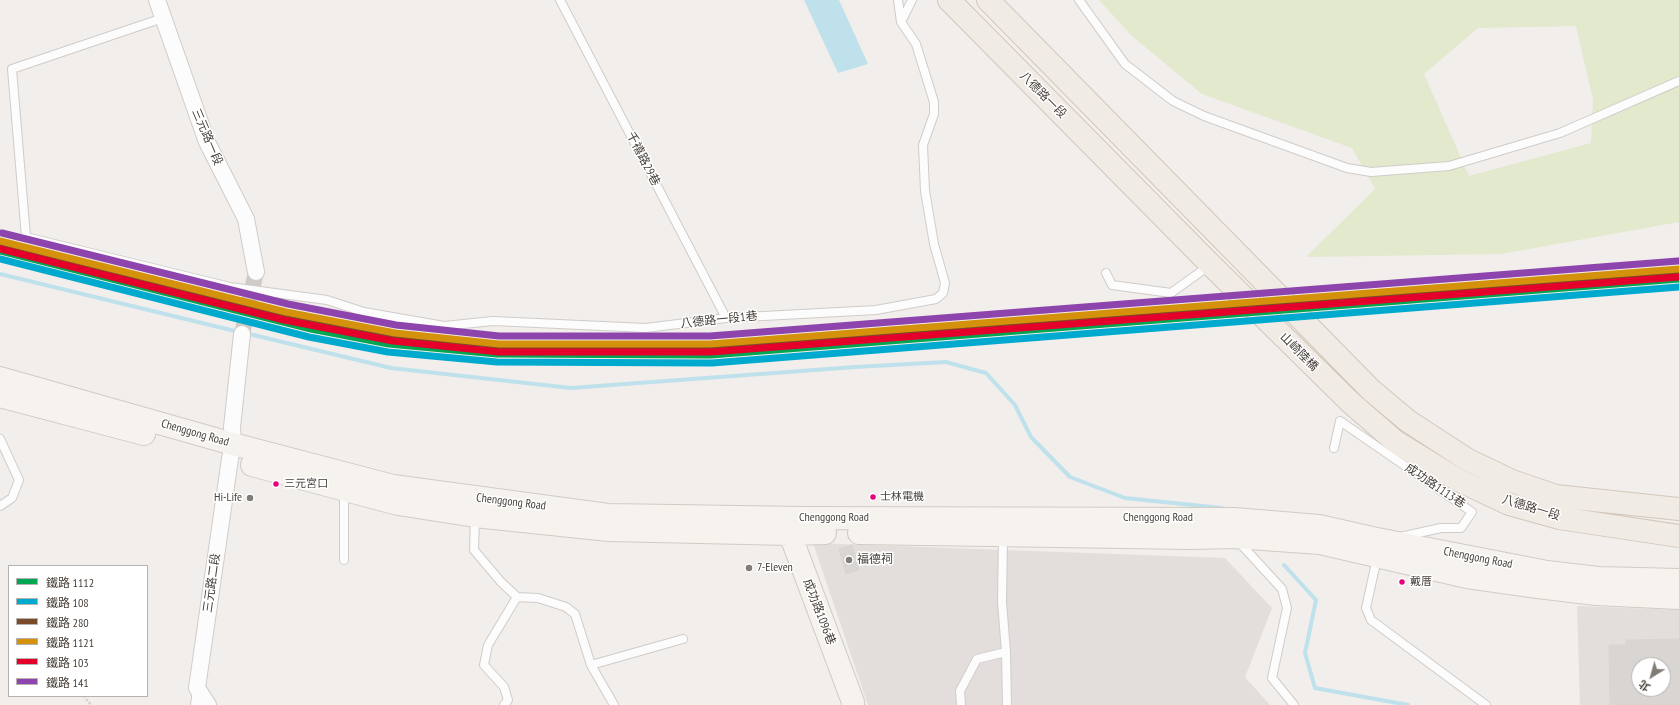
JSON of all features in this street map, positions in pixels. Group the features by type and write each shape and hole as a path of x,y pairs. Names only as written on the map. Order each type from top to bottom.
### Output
{"main road":[{"name":"八德路一段","path":"949,0 1138,190"},
{"name":"山崎陸橋","path":"988,0 1370,390 1408,421"},
{"name":"山崎陸橋","path":"1138,190 1210,264 1351,403 1396,442"},
{"name":"八德路一段","path":"1408,421 1468,460 1512,481 1556,496 1679,509"},
{"name":"八德路一段","path":"1396,442 1458,480 1509,504 1559,518 1679,536"}],"street":[{"name":"三元路一段","path":"157,0 207,142 246,219 256,272"},
{"path":"231,451 232,427 242,334"},
{"name":"Chenggong Road","path":"0,378 231,451 344,489 398,504 789,526 1234,528 1319,526 1467,577 1538,587 1630,596 1679,598"},
{"name":"Chenggong Road","path":"0,396 231,451 394,486 478,508"},
{"name":"三元路二段","path":"197,688 231,451"},
{"name":"成功路1096巷","path":"789,526 853,702 852,705"},
{"name":"Chenggong Road","path":"1381,548 1598,578 1679,580"},
{"path":"197,688 208,705"}],"lane":[{"name":"千禧路29巷","path":"560,0 726,318"},
{"path":"898,0 902,22"},
{"path":"902,22 912,0"},
{"path":"1079,0 1125,64 1173,100 1211,119 1347,168 1372,172 1449,166 1538,140 1560,133 1679,81"},
{"name":"八德路一段1巷","path":"163,18 12,69 26,237 230,287 327,300 364,312 444,326 493,321 646,328 726,318 876,310 936,299 943,293 945,283 934,244 926,191 923,145 934,114 934,102 916,44 902,22"},
{"path":"1106,273 1112,285 1171,293 1210,264"},
{"name":"成功路1113巷","path":"1334,448 1340,421 1472,512 1461,528 1441,528 1381,548"},
{"path":"0,439 19,480 12,498 0,506"},
{"path":"344,489 344,560"},
{"path":"478,508 474,550 501,582 517,597 538,598 566,607 575,614 591,665 614,705"},
{"path":"1003,526 1002,602 1006,652 1007,705"},
{"path":"1234,528 1282,589 1287,608 1272,678 1294,705"},
{"path":"1381,548 1366,608 1371,620 1486,705"},
{"path":"504,705 508,700 504,687 484,665 488,645 517,597"},
{"path":"591,665 684,639"},
{"path":"961,705 960,691 977,659 1006,652"},
{"path":"195,705 197,688"}],"shaded area":[{"path":"813,543 1225,558 1272,608 1245,677 1270,705 868,705"},
{"path":"1577,606 1679,610 1679,705 1580,705"}],"green space":[{"path":"1099,0 1679,0 1679,222 1501,254 1306,257 1375,189 1352,148 1202,94 1132,36","holes":["1576,26 1593,100 1591,143 1469,176 1424,74 1478,28"]}],"water":[{"path":"804,0 839,0 868,64 838,73"}],"building":[{"name":"福德祠","path":"852,545 859,570 846,574 839,549"},
{"path":"1679,639 1679,705 1610,705 1609,645 1626,645 1626,640"}],"waterway":[{"path":"0,274 239,332"},
{"path":"245,333 391,368 571,388 855,367 946,362 986,373 1015,405 1031,437 1070,477 1125,498 1222,508"},
{"path":"1284,565 1316,600 1305,653 1315,688 1408,705"}],"tunnel":[{"path":"242,334 256,272"}],"rail line":[{"name":"141","path":"2,233 288,304 396,325 499,336 710,336 1678,261"},
{"name":"1121","path":"0,241 286,312 395,333 499,344 710,344 1679,269"},
{"name":"280","path":"2,243 313,321 390,336 497,346 711,347 1678,271"},
{"name":"103","path":"0,249 284,320 393,341 499,352 711,352 1679,277"},
{"name":"1112","path":"0,251 311,329 389,344 497,354 711,355 1679,279"},
{"name":"108","path":"0,259 309,337 388,352 497,362 712,363 1679,287"}],"place":[{"name":"三元宮口","path":"276,484"},
{"name":"士林電機","path":"873,497"},
{"name":"Hi-Life","path":"250,498"},
{"name":"福德祠","path":"849,560"},
{"name":"7-Eleven","path":"749,568"},
{"name":"戴厝","path":"1402,582"}]}
